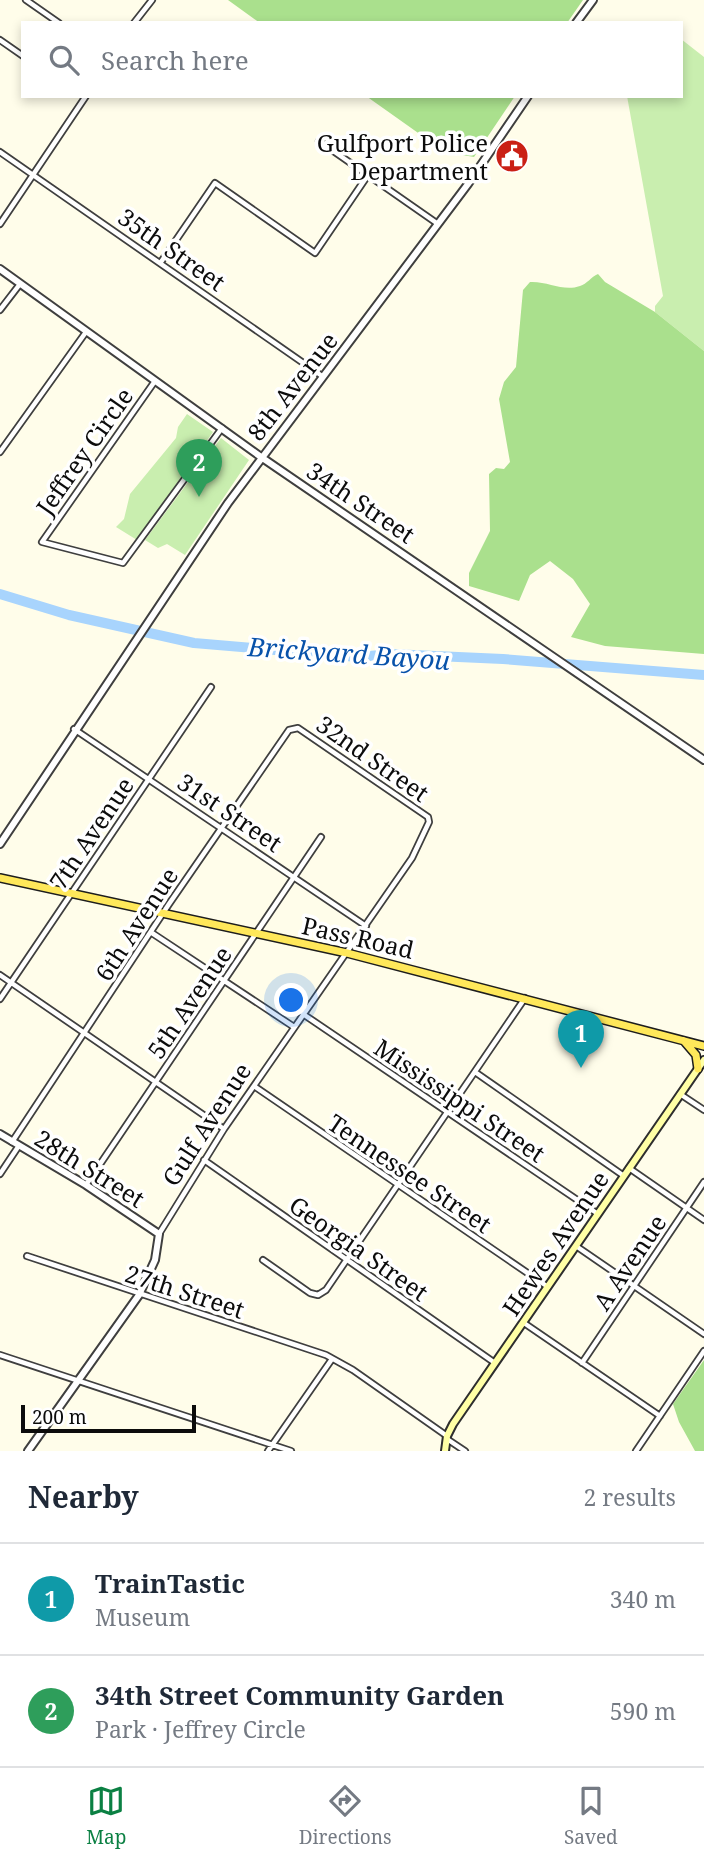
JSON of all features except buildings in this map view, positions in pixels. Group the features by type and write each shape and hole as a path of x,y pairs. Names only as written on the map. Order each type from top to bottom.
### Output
{"main road":[{"name":"Pass Road","path":"0,878 347,953 704,1046"},
{"path":"684,1041 696,1055 698,1069"},
{"name":"Hewes Avenue","path":"445,1451 447,1437 495,1363 704,1060"}],"street":[{"path":"26,0 56,21"},
{"path":"136,21 152,0"},
{"path":"577,21 593,0"},
{"path":"0,40 21,55"},
{"path":"0,224 82,98"},
{"name":"8th Avenue","path":"0,844 132,641 261,457 438,224 527,98"},
{"path":"319,141 438,224"},
{"name":"35th Street","path":"0,152 322,376"},
{"path":"161,262 215,183 314,253 368,175"},
{"name":"34th Street","path":"0,269 261,457 704,760"},
{"path":"0,310 20,284"},
{"path":"0,452 86,332"},
{"name":"Jeffrey Circle","path":"155,381 42,542 123,564 222,428"},
{"name":"7th Avenue","path":"0,999 211,687"},
{"name":"32nd Street","path":"293,727 428,817 429,822"},
{"name":"6th Avenue","path":"15,1145 163,914 293,727"},
{"name":"31st Street","path":"74,729 222,826 366,926"},
{"name":"Gulf Avenue","path":"28,1451 139,1295 155,1260 159,1234 204,1160 412,858 429,822"},
{"name":"5th Avenue","path":"86,1185 321,837"},
{"path":"152,933 294,1027"},
{"path":"0,975 224,1129"},
{"path":"263,1260 310,1293 318,1295 336,1278 525,998"},
{"name":"Mississippi Street","path":"303,1014 597,1214"},
{"path":"475,1072 624,1176"},
{"name":"Tennessee Street","path":"254,1086 548,1287"},
{"path":"680,1094 704,1110"},
{"name":"28th Street","path":"0,1135 86,1185 159,1234"},
{"path":"0,1174 15,1145"},
{"name":"Georgia Street","path":"204,1160 347,1263 495,1363"},
{"path":"629,1168 704,1220"},
{"name":"A Avenue","path":"582,1363 704,1182"},
{"path":"576,1246 704,1334"},
{"name":"27th Street","path":"27,1256 332,1359"},
{"path":"524,1323 660,1416"},
{"path":"636,1451 704,1351"},
{"path":"0,1355 291,1451"},
{"path":"268,1451 332,1359 465,1451"}],"green space":[{"path":"228,0 583,0 568,21 257,21"},
{"path":"683,41 704,57 704,351 655,312 655,306 663,296 627,98 683,98"},
{"path":"369,98 514,98 474,157 445,152"},
{"path":"598,274 605,282 655,312 704,351 704,654 605,646 571,637 590,604 573,579 550,561 530,575 519,601 469,586 469,573 490,531 489,474 496,468 504,469 510,462 499,399 504,382 516,367 523,290 530,282 574,288"},
{"path":"187,414 213,432 137,540 116,527 124,519 130,494 176,438 178,427"},
{"path":"221,438 249,460 185,555 167,544 158,548 145,540"},
{"path":"704,1360 704,1451 695,1451 679,1422 673,1404"}],"waterway":[{"name":"Brickyard Bayou","path":"0,594 69,615 194,643 358,657 391,654 503,659 704,675"}],"place":[{"name":"Gulfport Police Department","path":"512,156"},
{"name":"34th Street Community Garden","path":"199,497"},
{"name":"TrainTastic","path":"581,1068"}]}
